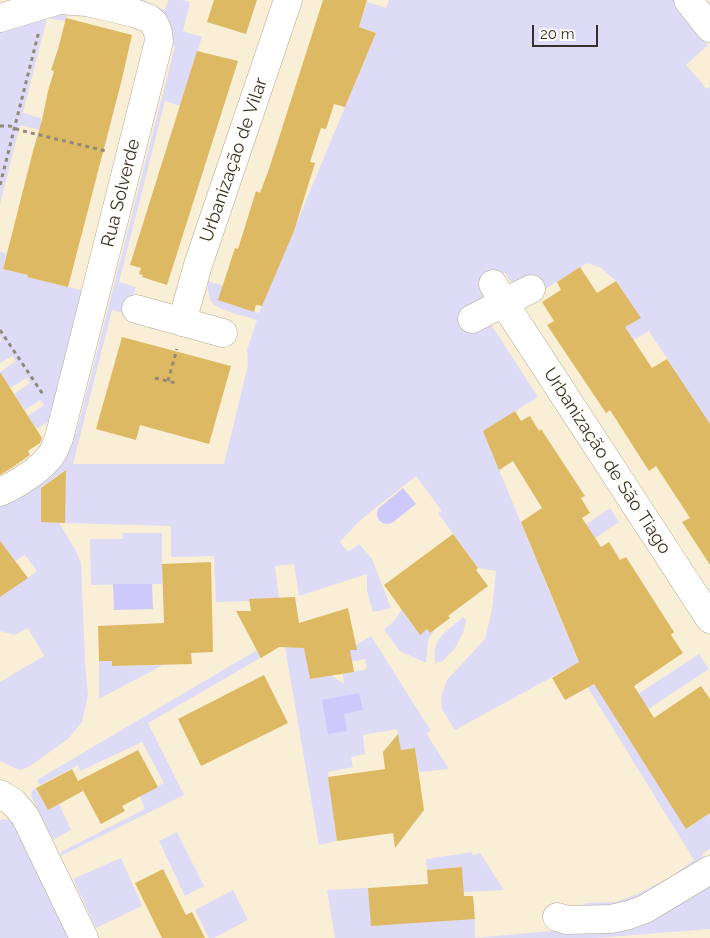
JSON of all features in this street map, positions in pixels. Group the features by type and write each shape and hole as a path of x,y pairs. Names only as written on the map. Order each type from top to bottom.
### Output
{"street":[{"name":"Urbanização de Vilar","path":"182,322 198,265 288,0"},
{"path":"688,0 710,28"},
{"name":"Rua Solverde","path":"0,18 63,1 87,2 148,18 154,23 159,41 59,438 52,454 37,470 0,492"},
{"path":"472,319 498,294 531,289"},
{"name":"Urbanização de São Tiago","path":"498,294 710,619"},
{"path":"136,309 223,333"},
{"path":"0,794 13,802 26,816 84,938"},
{"path":"557,917 567,920 610,919 629,915 645,908 710,870"}],"path":[{"path":"0,185 14,128 63,1"},
{"path":"0,126 10,126 19,130 130,158"},
{"path":"0,330 55,414 65,416"},
{"path":"168,381 177,348"},
{"path":"155,378 176,383"}],"shaded area":[{"path":"107,0 145,0 145,4 165,10 168,1 166,0 190,2 183,31 202,37 180,106 165,101 119,282 136,287 128,314 112,310 73,464 224,464 248,365 247,350 257,320 214,305 209,297 208,281 223,286 253,311 259,313 376,33 359,27 367,2 386,8 389,0 674,0 708,45 686,65 707,89 710,87 710,424 688,391 668,404 676,372 649,331 633,340 619,319 626,315 632,323 640,318 616,281 600,267 587,263 542,291 516,284 510,281 505,273 477,282 483,296 488,320 538,397 483,431 536,559 610,508 619,522 542,574 577,658 612,711 699,654 709,669 621,727 687,829 710,813 710,849 702,854 708,864 642,902 569,910 587,903 615,902 640,893 672,876 694,860 574,665 455,730 442,709 441,697 447,680 485,639 492,610 496,571 478,568 438,513 442,511 416,476 359,521 340,542 348,552 359,544 372,559 391,608 373,612 367,591 367,574 299,596 294,564 275,566 280,608 250,601 216,602 214,556 171,557 171,526 65,523 65,470 41,488 81,563 88,695 82,722 68,739 30,766 21,770 0,761 0,682 44,656 28,628 14,635 0,631 0,597 37,571 25,555 15,561 0,565 0,499 67,432 76,434 175,46 167,43"},
{"path":"69,8 127,25 68,13 65,21 47,18 23,113 41,118 41,122 107,138 105,146 20,125 0,204 0,30"},
{"path":"0,252 6,253 3,269 84,291 57,394 50,413 53,418 37,429 28,416 44,405 40,400 25,410 14,394 30,383 27,378 10,388 0,372 16,361 12,356 0,363 0,342 2,340 0,337"},
{"path":"403,488 416,504 392,523 382,523 377,516 378,509"},
{"path":"123,533 162,533 162,584 91,585 90,539 123,539"},
{"path":"113,584 152,584 153,609 114,610"},
{"path":"402,609 420,634 427,629 430,633 435,629 428,640 426,663 400,651 384,630 395,620"},
{"path":"463,617 466,620 463,633 455,648 443,661 435,663 438,641 446,631"},
{"path":"371,636 431,731 426,733 449,769 419,772 415,748 401,750 397,729 363,735 365,754 351,757 353,767 328,772 337,841 319,845 285,647 356,650 356,645","holes":["365,659 367,669 343,674 344,684 331,675 310,679 307,662 332,665"]},
{"path":"257,650 262,657 148,723 184,795 61,856 61,852 145,809 140,796 164,783 142,742 80,771 78,765 40,785 37,780"},
{"path":"99,661 112,661 112,666 163,665 99,699"},
{"path":"359,693 363,710 344,714 347,731 328,734 322,700"},
{"path":"36,788 48,810 59,804 71,830 53,840 31,796 32,791"},
{"path":"0,820 14,821 72,938 0,938"},
{"path":"177,832 204,886 185,896 159,841"},
{"path":"472,852 473,855 480,853 504,890 463,892 462,867 427,870 426,859"},
{"path":"121,858 142,906 96,928 73,879"},
{"path":"710,879 710,929 595,938 475,938 626,924"},
{"path":"368,888 475,919 475,938 335,938 327,890"},
{"path":"233,890 248,920 214,938 209,938 195,910"}],"building":[{"path":"214,0 257,0 246,34 207,22"},
{"path":"323,0 367,0 359,27 376,33 345,107 334,104 326,129 321,128 310,162 315,163 294,231 262,306 256,305 254,312 218,300 235,248 238,249 256,191 260,193 269,169"},
{"path":"66,18 132,35 68,287 3,269 54,71 51,70"},
{"path":"197,51 238,61 167,285 142,277 143,275 139,274 141,268 130,265"},
{"path":"580,267 597,293 616,281 641,318 625,327 652,368 667,359 710,424 710,565 682,522 690,518 656,466 649,471 610,410 606,413 547,325 554,321 542,302 561,290 557,282"},
{"path":"122,337 231,366 209,444 140,425 136,440 96,429"},
{"path":"0,372 42,438 40,443 28,451 30,455 0,475"},
{"path":"515,411 521,421 530,416 539,431 541,429 585,496 581,498 590,513 582,518 601,547 609,542 620,560 626,557 674,632 671,635 683,653 634,686 654,718 701,686 710,699 710,813 686,829 594,684 565,700 552,678 579,662 521,522 542,508 513,461 499,470 483,431"},
{"path":"66,470 65,523 41,522 41,488"},
{"path":"453,534 478,568 476,570 488,586 448,616 450,618 430,633 427,629 420,635 384,585"},
{"path":"0,541 28,578 0,597"},
{"path":"211,562 213,652 191,653 192,664 112,666 112,661 99,661 98,626 164,623 162,564"},
{"path":"295,597 299,623 348,608 357,650 350,650 354,672 310,679 304,648 279,647 261,658 236,611 251,611 249,599"},
{"path":"264,675 288,723 201,766 178,719"},
{"path":"398,734 401,750 415,748 424,810 395,848 393,833 337,841 328,777 385,769 383,752"},
{"path":"138,750 158,787 122,806 125,811 101,824 78,781"},
{"path":"72,769 83,791 48,810 36,788"},
{"path":"462,867 464,896 473,896 475,919 371,926 368,888 428,884 427,870"},
{"path":"163,869 186,915 192,912 205,938 162,938 135,883"}]}
